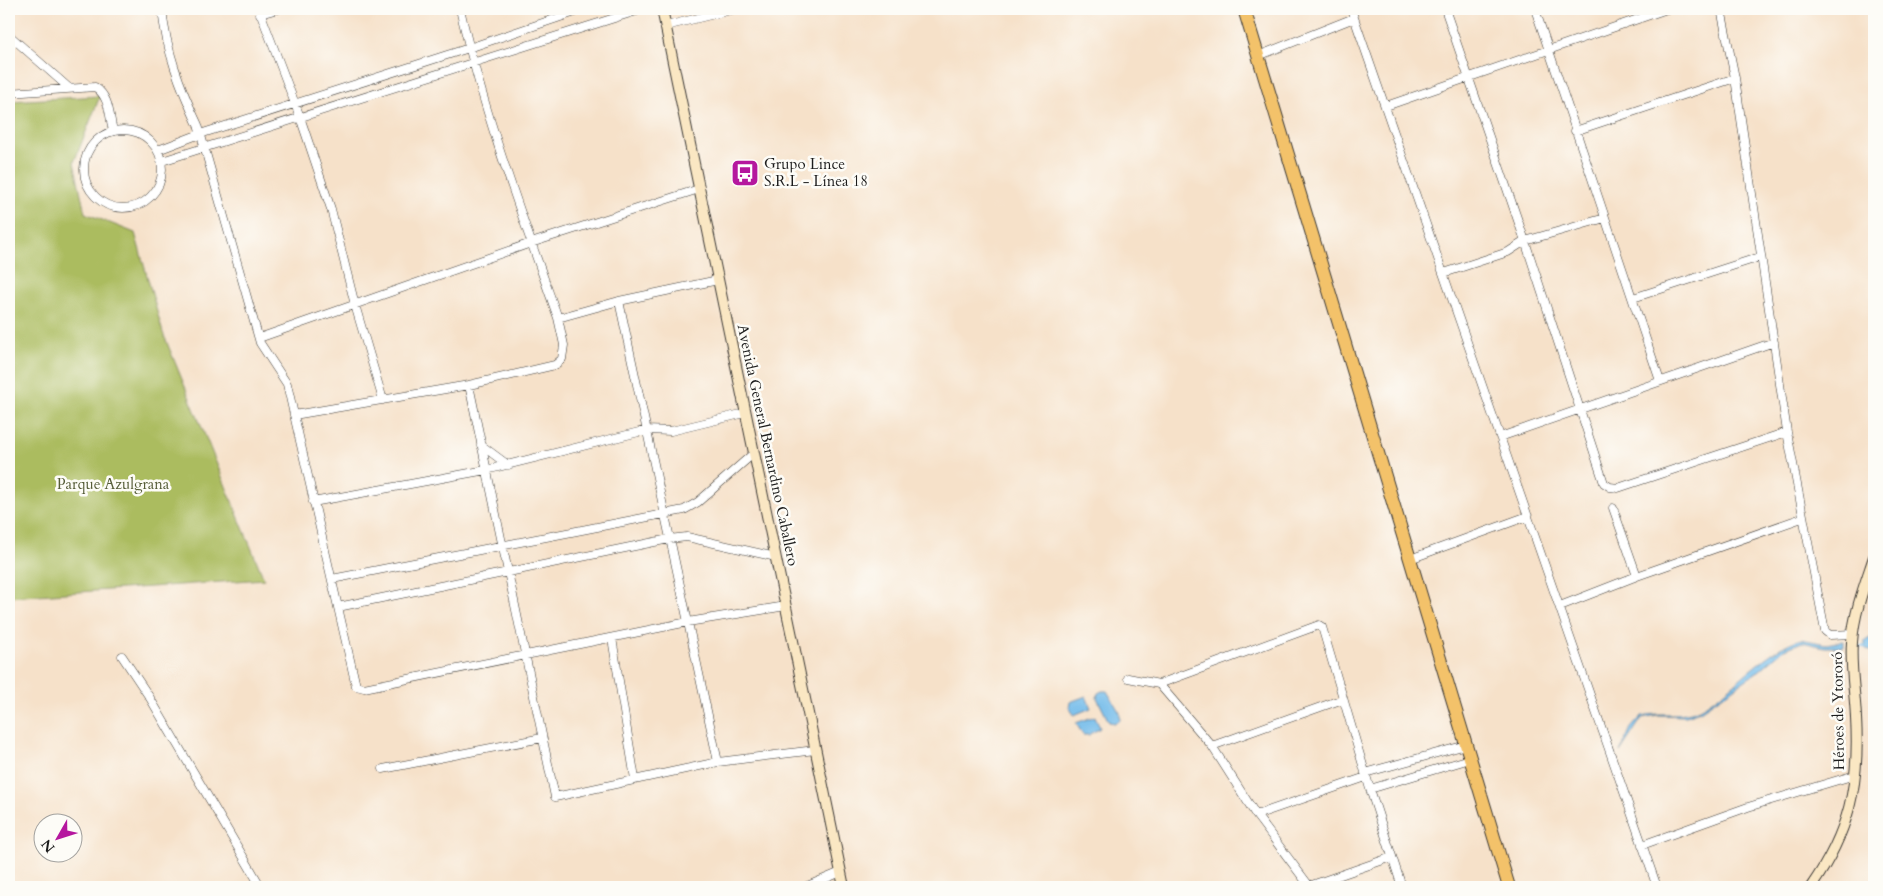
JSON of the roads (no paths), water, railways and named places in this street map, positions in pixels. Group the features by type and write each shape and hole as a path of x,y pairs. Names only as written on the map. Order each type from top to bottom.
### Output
{"highway":[{"path":"1244,9 1509,887"}],"main road":[{"name":"Avenida General Bernardino Caballero","path":"662,9 844,887"},
{"name":"Héroes de Ytororó","path":"1811,887 1825,868 1844,829 1851,806 1857,742 1852,639 1860,596 1874,557"}],"street":[{"path":"162,9 164,35 183,93 200,134 259,338 269,360 286,384 332,579 353,683 359,688 688,622 786,606"},
{"path":"278,9 260,11 300,117 331,209 355,305 383,400"},
{"path":"294,415 469,384 559,362 562,359 564,345 558,318 531,243 469,48 460,9"},
{"path":"158,150 200,134 294,105 584,9"},
{"path":"666,26 736,9"},
{"path":"1351,9 1560,606 1655,887"},
{"path":"1445,9 1467,78 1525,241 1604,483 1610,487 1618,488 1787,432"},
{"path":"1535,9 1660,381"},
{"path":"1386,106 1667,9"},
{"path":"1721,9 1736,78 1760,257 1787,432 1825,632 1830,635 1852,639"},
{"path":"162,161 637,10"},
{"path":"1258,56 1354,18"},
{"path":"9,35 69,88"},
{"path":"1575,131 1736,78"},
{"path":"9,93 95,87 103,92 106,99 113,131"},
{"path":"126,130 138,133 150,140 158,150 162,161 163,173 160,185 148,200 132,208 119,208 107,205 89,189 84,171 85,158 91,146 101,136 113,131 126,130"},
{"path":"259,338 531,243 699,189"},
{"path":"1444,274 1508,252 1525,241 1605,218"},
{"path":"1633,298 1760,257"},
{"path":"558,318 619,301 718,280"},
{"path":"619,301 718,762"},
{"path":"1500,437 1774,342"},
{"path":"469,384 555,797 718,762 815,750"},
{"path":"313,502 486,470 648,430 671,431 745,413"},
{"path":"481,445 508,465"},
{"path":"332,579 684,510 698,502 754,453"},
{"path":"1613,508 1637,576"},
{"path":"1410,559 1528,516"},
{"path":"1560,606 1637,576 1802,518"},
{"path":"338,607 669,539 687,537 776,557"},
{"path":"1128,678 1158,684 1319,625 1325,630 1343,699 1402,887"},
{"path":"612,638 635,779"},
{"path":"122,656 150,698 261,887"},
{"path":"1158,684 1212,746 1256,815 1309,887 1392,857"},
{"path":"1212,746 1343,699"},
{"path":"383,770 542,738"},
{"path":"1256,815 1366,775 1466,745"},
{"path":"1370,789 1470,759"},
{"path":"1642,845 1748,807 1855,775"},
{"path":"805,887 841,872"}],"water":[{"path":"1870,638 1874,639 1874,653 1865,648 1865,641"},
{"path":"1801,639 1826,644 1844,641 1844,647 1825,647 1802,642 1783,650 1759,671 1700,711 1685,716 1658,715 1642,718 1620,752 1631,728 1642,716 1657,714 1678,714 1699,709 1712,701 1775,651"},
{"path":"1107,691 1120,713 1120,720 1114,723 1109,722 1097,698 1098,693"},
{"path":"1086,696 1091,708 1074,715 1069,707 1070,702"},
{"path":"1095,716 1100,728 1089,735 1083,735 1076,723"}],"waterway":[{"path":"1854,646 1866,647"}],"place":[{"name":"Grupo Lince S.R.L - Línea 18","path":"745,173"}],"park label":[{"name":"Parque Azulgrana","path":"113,484"}]}
